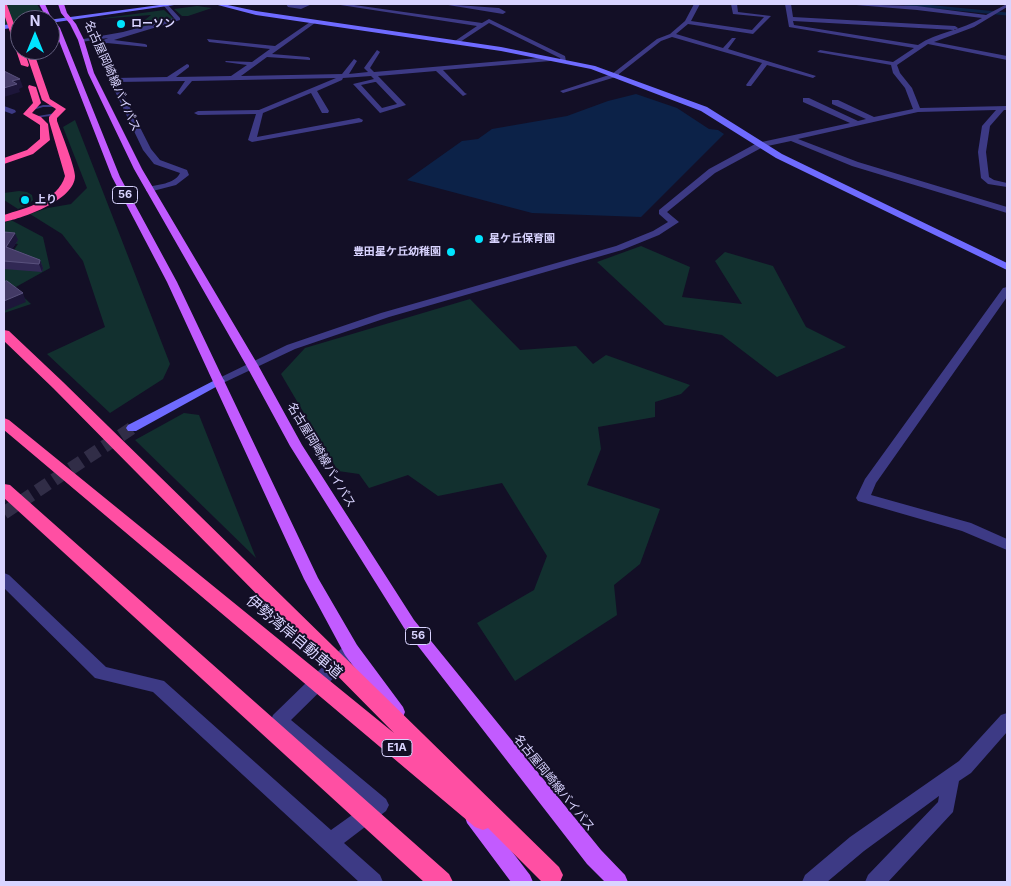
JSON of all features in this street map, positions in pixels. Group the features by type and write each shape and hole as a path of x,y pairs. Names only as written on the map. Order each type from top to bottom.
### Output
{"highway":[{"path":"4,161 30,152 45,140 44,124 34,113 37,100 5,8"},
{"path":"4,219 48,201 63,192 70,181 53,121 57,110 46,100 32,60"},
{"path":"4,334 264,588 555,879"},
{"name":"伊勢湾岸自動車道","path":"4,423 555,879"},
{"path":"4,490 441,882"}],"main road":[{"name":"名古屋岡崎線バイパス","path":"61,4 64,13 81,40 91,73 149,189 252,365 296,446 408,624 594,857 618,882"},
{"name":"56","path":"60,36 116,177 172,282 311,579 351,650 506,862 523,882"}],"street":[{"path":"60,20 178,4"},
{"path":"217,4 256,13 457,42 593,67 704,109 760,145 841,187 1007,267"},
{"path":"289,4 290,6 298,7 309,4"},
{"path":"337,4 482,25"},
{"path":"445,4 503,12 457,42"},
{"path":"563,91 616,75 659,40 672,35 687,22 697,4"},
{"path":"687,22 753,32 768,16 735,13 734,4"},
{"path":"788,4 791,26 918,47"},
{"path":"847,4 917,8 989,17"},
{"path":"820,52 894,64 927,42 972,26 1007,5"},
{"path":"149,189 182,180 185,175 184,172 157,162 148,150 96,45 124,34 178,19 167,6"},
{"path":"789,19 962,29"},
{"path":"233,89 235,78 314,22"},
{"path":"489,22 563,58 563,61"},
{"path":"680,28 706,32"},
{"path":"81,40 124,34"},
{"path":"672,35 698,40 723,51 758,58 813,76"},
{"path":"723,51 734,38"},
{"path":"106,40 145,46"},
{"path":"209,40 277,48"},
{"path":"927,42 1007,58"},
{"path":"377,52 367,68 402,105 380,111 356,84 378,81"},
{"path":"266,55 308,59"},
{"path":"112,80 347,76 550,59"},
{"path":"198,113 260,112 347,76 354,61"},
{"path":"228,62 253,64"},
{"path":"749,85 766,62"},
{"path":"894,64 895,74 910,92 912,105 918,110"},
{"path":"168,79 188,66"},
{"path":"438,69 463,94"},
{"path":"180,93 190,79"},
{"path":"313,90 325,110"},
{"path":"806,100 858,124"},
{"path":"835,102 874,120"},
{"path":"4,108 12,112"},
{"path":"132,428 219,381 292,346 384,315 600,253 656,233 674,222 662,212 712,171 760,145 794,140 918,110 940,108 1005,109"},
{"path":"1005,109 986,126 982,152 985,178 991,182 1007,185"},
{"path":"260,112 252,140 359,120"},
{"path":"794,140 855,164 1007,210"},
{"path":"1007,290 870,482 863,498 966,528 1007,545"},
{"path":"4,579 100,673 158,686 373,882"},
{"path":"330,842 380,805 279,720 351,650"},
{"path":"812,882 856,844 965,767 1007,720"},
{"path":"875,882 947,806 951,778"}],"lane":[{"path":"34,113 48,105 57,110"},
{"path":"34,113 57,110"}],"green space":[{"path":"4,4 37,4 40,10 10,10 10,24 4,25"},
{"path":"197,6 212,8 188,16 182,16 174,9"},
{"path":"164,10 173,18 171,20 130,32 151,15 98,19"},
{"path":"75,120 170,364 163,379 110,413 47,354 105,327 83,261 62,234 30,214 48,208 71,204 87,188 63,127"},
{"path":"19,191 32,195 33,200 28,205 18,209 4,200 4,193"},
{"path":"11,220 43,237 50,268 14,288 31,304 4,313 4,265 18,244 4,242 4,223"},
{"path":"641,246 690,267 682,297 742,304 715,261 725,252 773,266 806,327 846,347 777,377 722,335 665,325 597,262"},
{"path":"470,299 520,350 576,346 593,364 606,355 690,385 681,394 655,402 655,417 598,427 601,449 587,485 660,509 640,564 614,585 617,615 515,681 477,623 534,590 547,556 502,483 438,496 408,475 369,488 359,474 338,471 281,374 305,348"},
{"path":"184,413 199,415 256,558 135,440"}],"water":[{"path":"636,94 677,108 709,129 718,130 724,134 641,217 532,213 407,180 462,141 478,139 492,129 567,116 608,101"}],"building":[{"path":"4,71 20,79 12,81 17,84 4,88"},
{"path":"4,232 15,233 6,247 40,260 39,264 4,261"},
{"path":"7,281 23,293 4,301 4,282"}],"waterway":[{"path":"905,4 1007,14"}],"tunnel":[{"path":"4,513 132,428"}],"place":[{"name":"ローソン","path":"121,24"},
{"name":"上り","path":"25,200"},
{"name":"星ケ丘保育園","path":"479,239"},
{"name":"豊田星ケ丘幼稚園","path":"451,252"}]}
